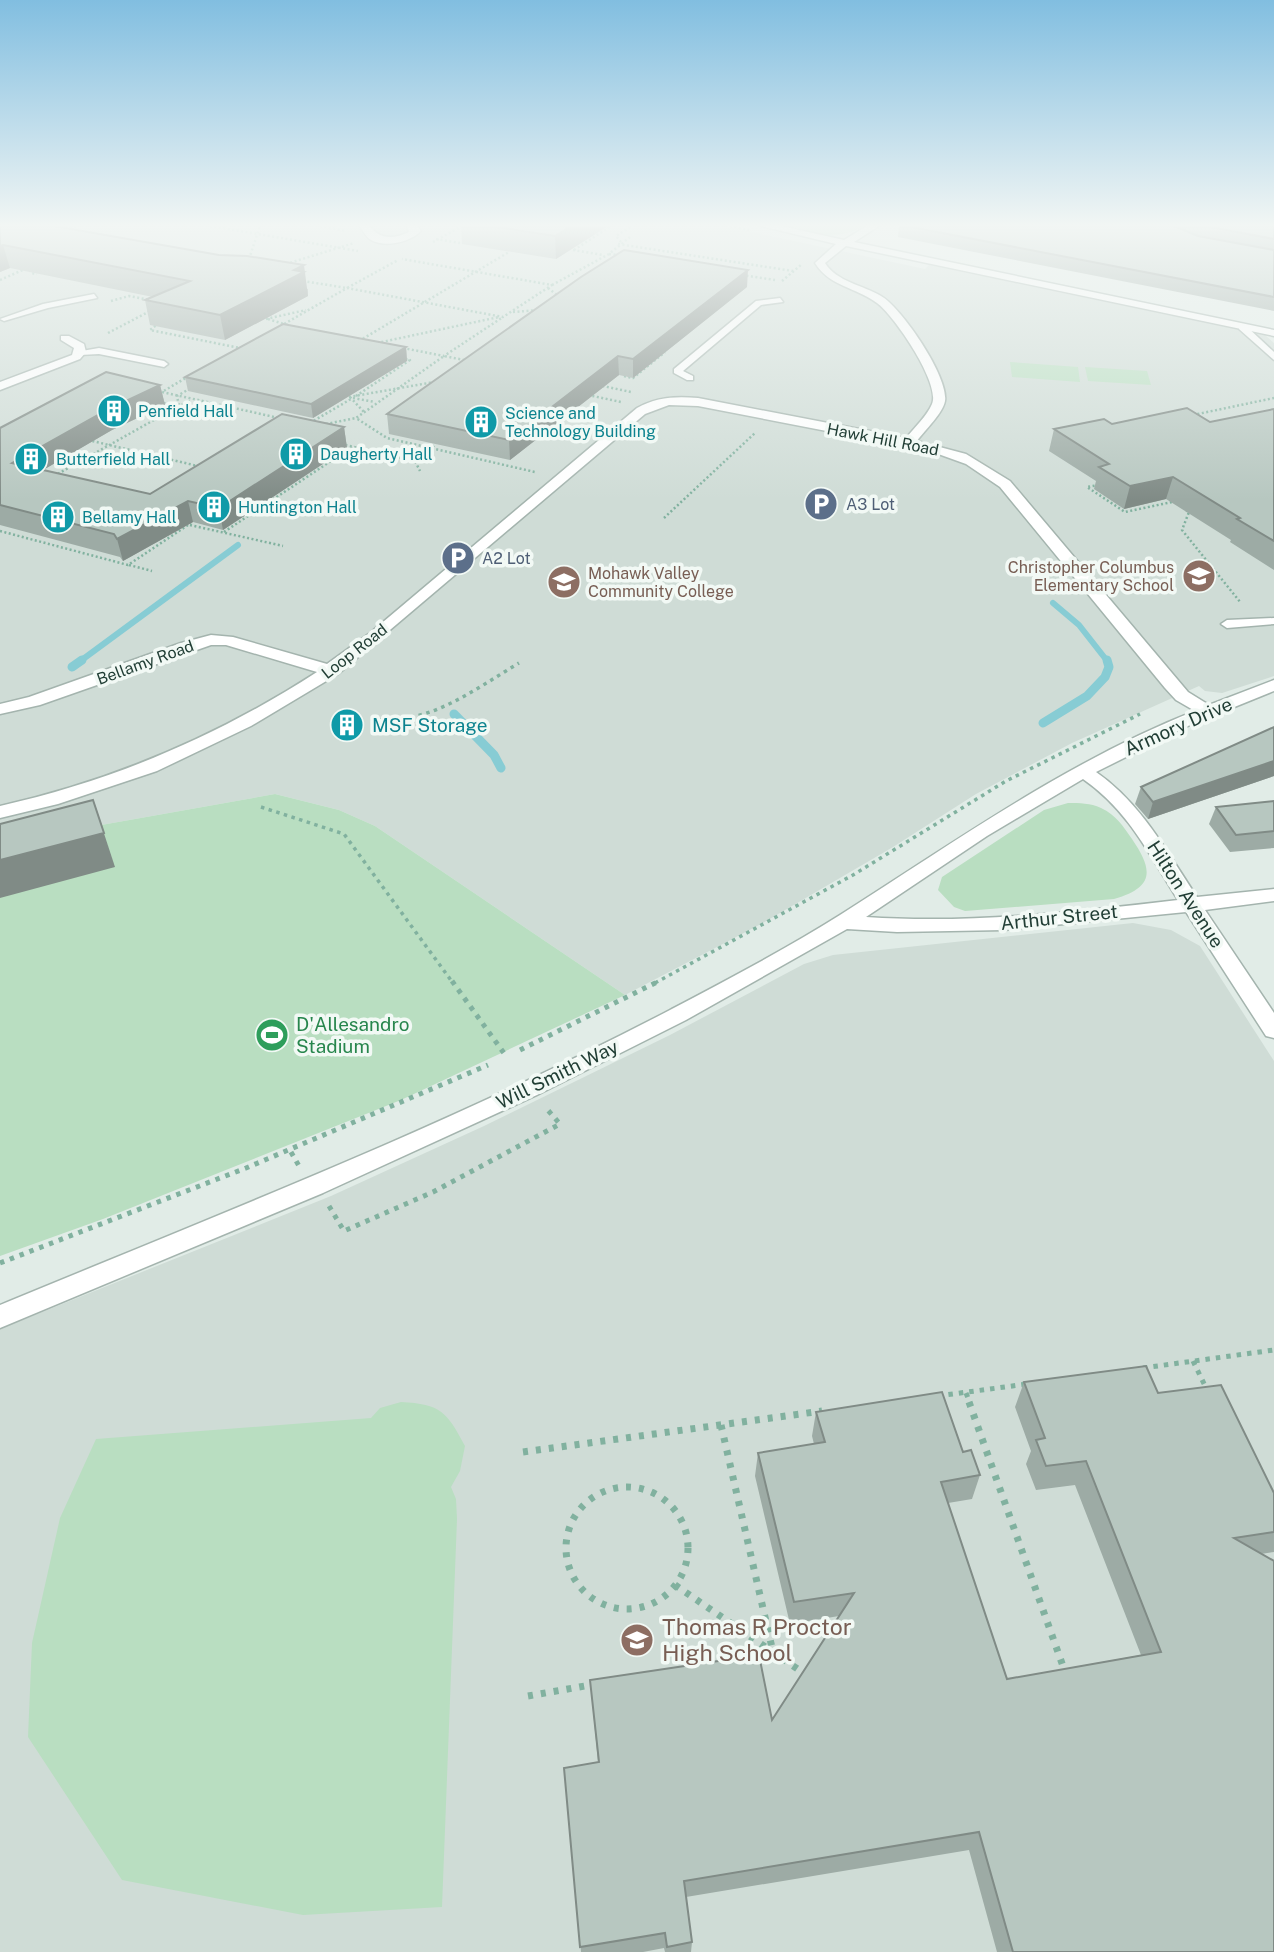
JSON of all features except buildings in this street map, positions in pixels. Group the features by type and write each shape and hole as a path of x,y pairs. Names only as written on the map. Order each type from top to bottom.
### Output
{"street":[{"path":"896,317 940,391 939,403 909,443"},
{"path":"1195,317 1274,333"},
{"path":"0,386 69,360 80,352 80,346 65,338"},
{"name":"Hawk Hill Road","path":"658,403 676,400 698,402 944,450 970,460 1005,484 1171,684 1182,696 1208,711"},
{"name":"Loop Road","path":"0,812 121,778 207,744 272,710 332,671 442,581 632,418 658,403"},
{"name":"Bellamy Road","path":"0,709 34,701 187,646 211,640 228,640 332,671"},
{"name":"Armory Drive","path":"1083,771 1208,711 1274,685"},
{"name":"Hilton Avenue","path":"1083,771 1122,800 1274,1030"},
{"name":"Will Smith Way","path":"0,1317 301,1191 529,1089 678,1015 844,922 980,832 1083,771"},
{"name":"Arthur Street","path":"844,922 883,926 986,925 1274,895"}],"lane":[{"path":"4,319 10,317"},
{"path":"690,378 677,371 742,317"},
{"path":"1242,327 1274,357"},
{"path":"80,352 99,351 164,364"},
{"path":"1227,624 1274,621"}],"path":[{"path":"103,335 140,317"},
{"path":"275,317 266,319 296,327"},
{"path":"273,330 297,317"},
{"path":"351,345 399,317"},
{"path":"376,343 503,317"},
{"path":"323,425 356,418 390,392 503,317"},
{"path":"165,323 150,329 240,348 233,352"},
{"path":"359,341 390,346"},
{"path":"403,348 480,363"},
{"path":"621,375 633,378 666,352"},
{"path":"314,425 306,425 410,360 399,358"},
{"path":"193,374 162,392 287,420"},
{"path":"610,380 611,388"},
{"path":"355,396 437,382"},
{"path":"177,396 199,384"},
{"path":"597,385 635,392"},
{"path":"585,394 621,402"},
{"path":"177,396 178,406"},
{"path":"350,398 376,402"},
{"path":"350,398 364,412"},
{"path":"1193,415 1274,398"},
{"path":"152,400 178,406"},
{"path":"47,482 109,444 178,406 195,400"},
{"path":"356,418 379,435 534,471"},
{"path":"664,518 763,425"},
{"path":"379,435 387,429"},
{"path":"87,439 208,468"},
{"path":"330,442 415,461 436,444"},
{"path":"224,532 352,447"},
{"path":"482,459 486,455"},
{"path":"415,461 420,471"},
{"path":"1099,485 1087,487 1125,512 1171,501 1189,512 1182,530 1247,610"},
{"path":"176,521 283,546"},
{"path":"128,565 191,523"},
{"path":"0,531 152,571"},
{"path":"27,538 34,534"},
{"path":"371,719 390,722 416,718 440,708 519,663"},
{"path":"520,1050 694,964 853,875 1006,780 1074,744 1149,710"},
{"path":"261,807 344,834 506,1056"},
{"path":"0,1263 156,1206 291,1152 488,1065"},
{"path":"325,1200 344,1231 433,1192 560,1124 540,1102"},
{"path":"291,1152 301,1170"},
{"path":"1140,1368 1274,1350"},
{"path":"1193,1361 1211,1397"},
{"path":"925,1398 1032,1383"},
{"path":"965,1392 1064,1669"},
{"path":"523,1452 830,1410"},
{"path":"721,1425 773,1652"},
{"path":"614,1489 643,1489 662,1497 681,1520 688,1548 685,1568 675,1585 658,1599 640,1607 619,1608 599,1602 582,1590 571,1573 566,1554 567,1535 574,1516 587,1501 614,1489"},
{"path":"675,1585 802,1672"},
{"path":"746,1657 773,1652"},
{"path":"528,1696 609,1681"}],"shaded area":[{"name":"Mohawk Valley Community College","path":"0,317 1179,317 1265,335 1274,343 1274,676 1222,693 1205,691 1199,686 1072,743 976,794 893,847 761,924 625,995 375,826 339,810 275,794 0,843"},
{"name":"Thomas R Proctor High School","path":"1133,923 1171,930 1200,946 1274,1061 1274,1952 0,1952 0,1329 331,1196 484,1126 670,1035 804,964 833,955"}],"green space":[{"path":"1010,362 1078,367 1080,382 1012,377"},
{"path":"1085,367 1147,371 1151,385 1088,381"},
{"name":"D'Allesandro Stadium","path":"275,794 339,810 375,826 625,995 401,1100 103,1219 0,1256 0,843"},
{"path":"1068,803 1089,804 1101,808 1122,825 1139,850 1146,868 1143,883 1137,889 1114,899 965,911 954,907 938,890 942,877 1044,810"},
{"path":"401,1402 425,1405 441,1412 453,1425 465,1446 460,1471 451,1487 456,1499 457,1519 442,1907 303,1915 122,1880 28,1737 32,1643 60,1518 96,1439 371,1418 380,1408"}],"waterway":[{"path":"79,662 238,545"},
{"path":"1053,603 1079,625 1107,661"},
{"path":"72,667 82,660"},
{"path":"1043,723 1087,696 1105,677 1109,667 1107,661"},
{"path":"454,714 494,755 501,768"}],"place":[{"name":"Penfield Hall","path":"114,411"},
{"name":"Science and Technology Building","path":"481,422"},
{"name":"Daugherty Hall","path":"296,454"},
{"name":"Butterfield Hall","path":"31,459"},
{"name":"A3 Lot","path":"821,504"},
{"name":"Huntington Hall","path":"214,507"},
{"name":"Bellamy Hall","path":"58,517"},
{"name":"A2 Lot","path":"458,558"},
{"name":"Christopher Columbus Elementary School","path":"1199,576"},
{"name":"Mohawk Valley Community College","path":"564,582"},
{"name":"MSF Storage","path":"347,725"},
{"name":"D'Allesandro Stadium","path":"272,1035"},
{"name":"Thomas R Proctor High School","path":"637,1640"}]}
